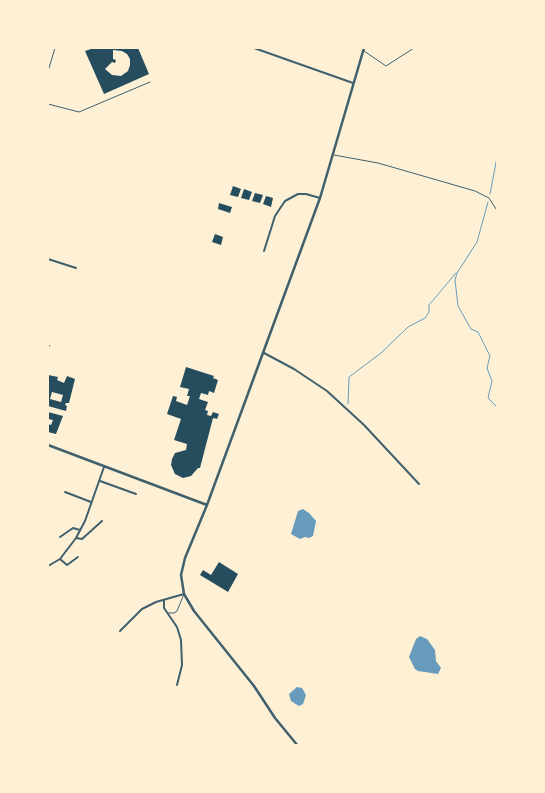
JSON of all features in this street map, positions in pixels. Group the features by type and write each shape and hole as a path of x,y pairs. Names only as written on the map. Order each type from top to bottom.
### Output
{"street":[{"path":"254,48 354,83"},
{"path":"298,746 275,718 250,681 194,612 184,594 182,567 264,353 320,198 364,49"},
{"path":"264,251 275,216 285,201 298,194 320,198"},
{"path":"48,259 76,268"},
{"path":"264,353 294,369 327,392 364,425 419,484"},
{"path":"48,445 207,505"},
{"path":"48,566 60,558 76,538 104,467"},
{"path":"100,481 136,494"},
{"path":"65,492 91,502"},
{"path":"76,538 82,539 102,522"},
{"path":"60,536 72,528 80,530"},
{"path":"60,558 67,565 78,557"},
{"path":"120,630 142,609 184,594"},
{"path":"164,600 164,608 177,627 181,640 182,665 177,685"}],"lane":[{"path":"48,71 55,48"},
{"path":"364,49 386,66 414,48"},
{"path":"48,104 79,112 150,82"},
{"path":"333,155 378,163 475,191 489,198 498,212"},
{"path":"167,613 177,611 184,594"}],"water":[{"path":"303,509 316,521 313,536 300,539 291,534 298,511"},
{"path":"420,636 427,639 435,650 436,661 441,668 438,674 418,671 409,657 416,639"},
{"path":"297,687 302,688 306,695 303,704 299,706 291,701 289,694"}],"building":[{"path":"94,48 138,48 149,74 104,94 85,51","holes":["113,50 122,51 130,59 128,71 121,76 112,75 105,69 112,62 115,63"]},
{"path":"233,186 241,189 238,197 230,195"},
{"path":"244,189 252,192 249,200 241,198"},
{"path":"255,193 263,195 260,203 252,201"},
{"path":"266,196 273,198 271,207 263,204"},
{"path":"219,203 232,207 230,213 218,209"},
{"path":"215,234 223,237 221,245 212,242"},
{"path":"186,367 214,376 213,378 218,380 214,393 209,391 208,395 201,393 199,399 208,402 205,410 208,411 207,415 211,416 213,412 219,414 217,419 213,418 200,468 191,476 183,478 175,474 171,465 175,453 186,450 187,444 174,440 181,419 167,414 173,396 177,397 176,401 187,405 190,396 187,396 189,389 180,387"},
{"path":"48,375 58,377 57,380 64,383 67,376 75,379 69,403 65,405 67,406 66,411 48,406","holes":["52,392 63,395 61,402 50,399"]},
{"path":"48,412 63,416 56,434 48,432 48,424 51,425 53,420 48,419"},
{"path":"219,562 238,574 228,592 200,575 203,570 211,575"}],"waterway":[{"path":"490,194 498,152"},
{"path":"488,202 477,242 457,273 455,280 458,306 471,329 478,332 490,356 487,368 492,381 488,398 498,408"},
{"path":"348,404 349,377 381,353 408,327 425,318 429,312 429,305 456,273"}]}
